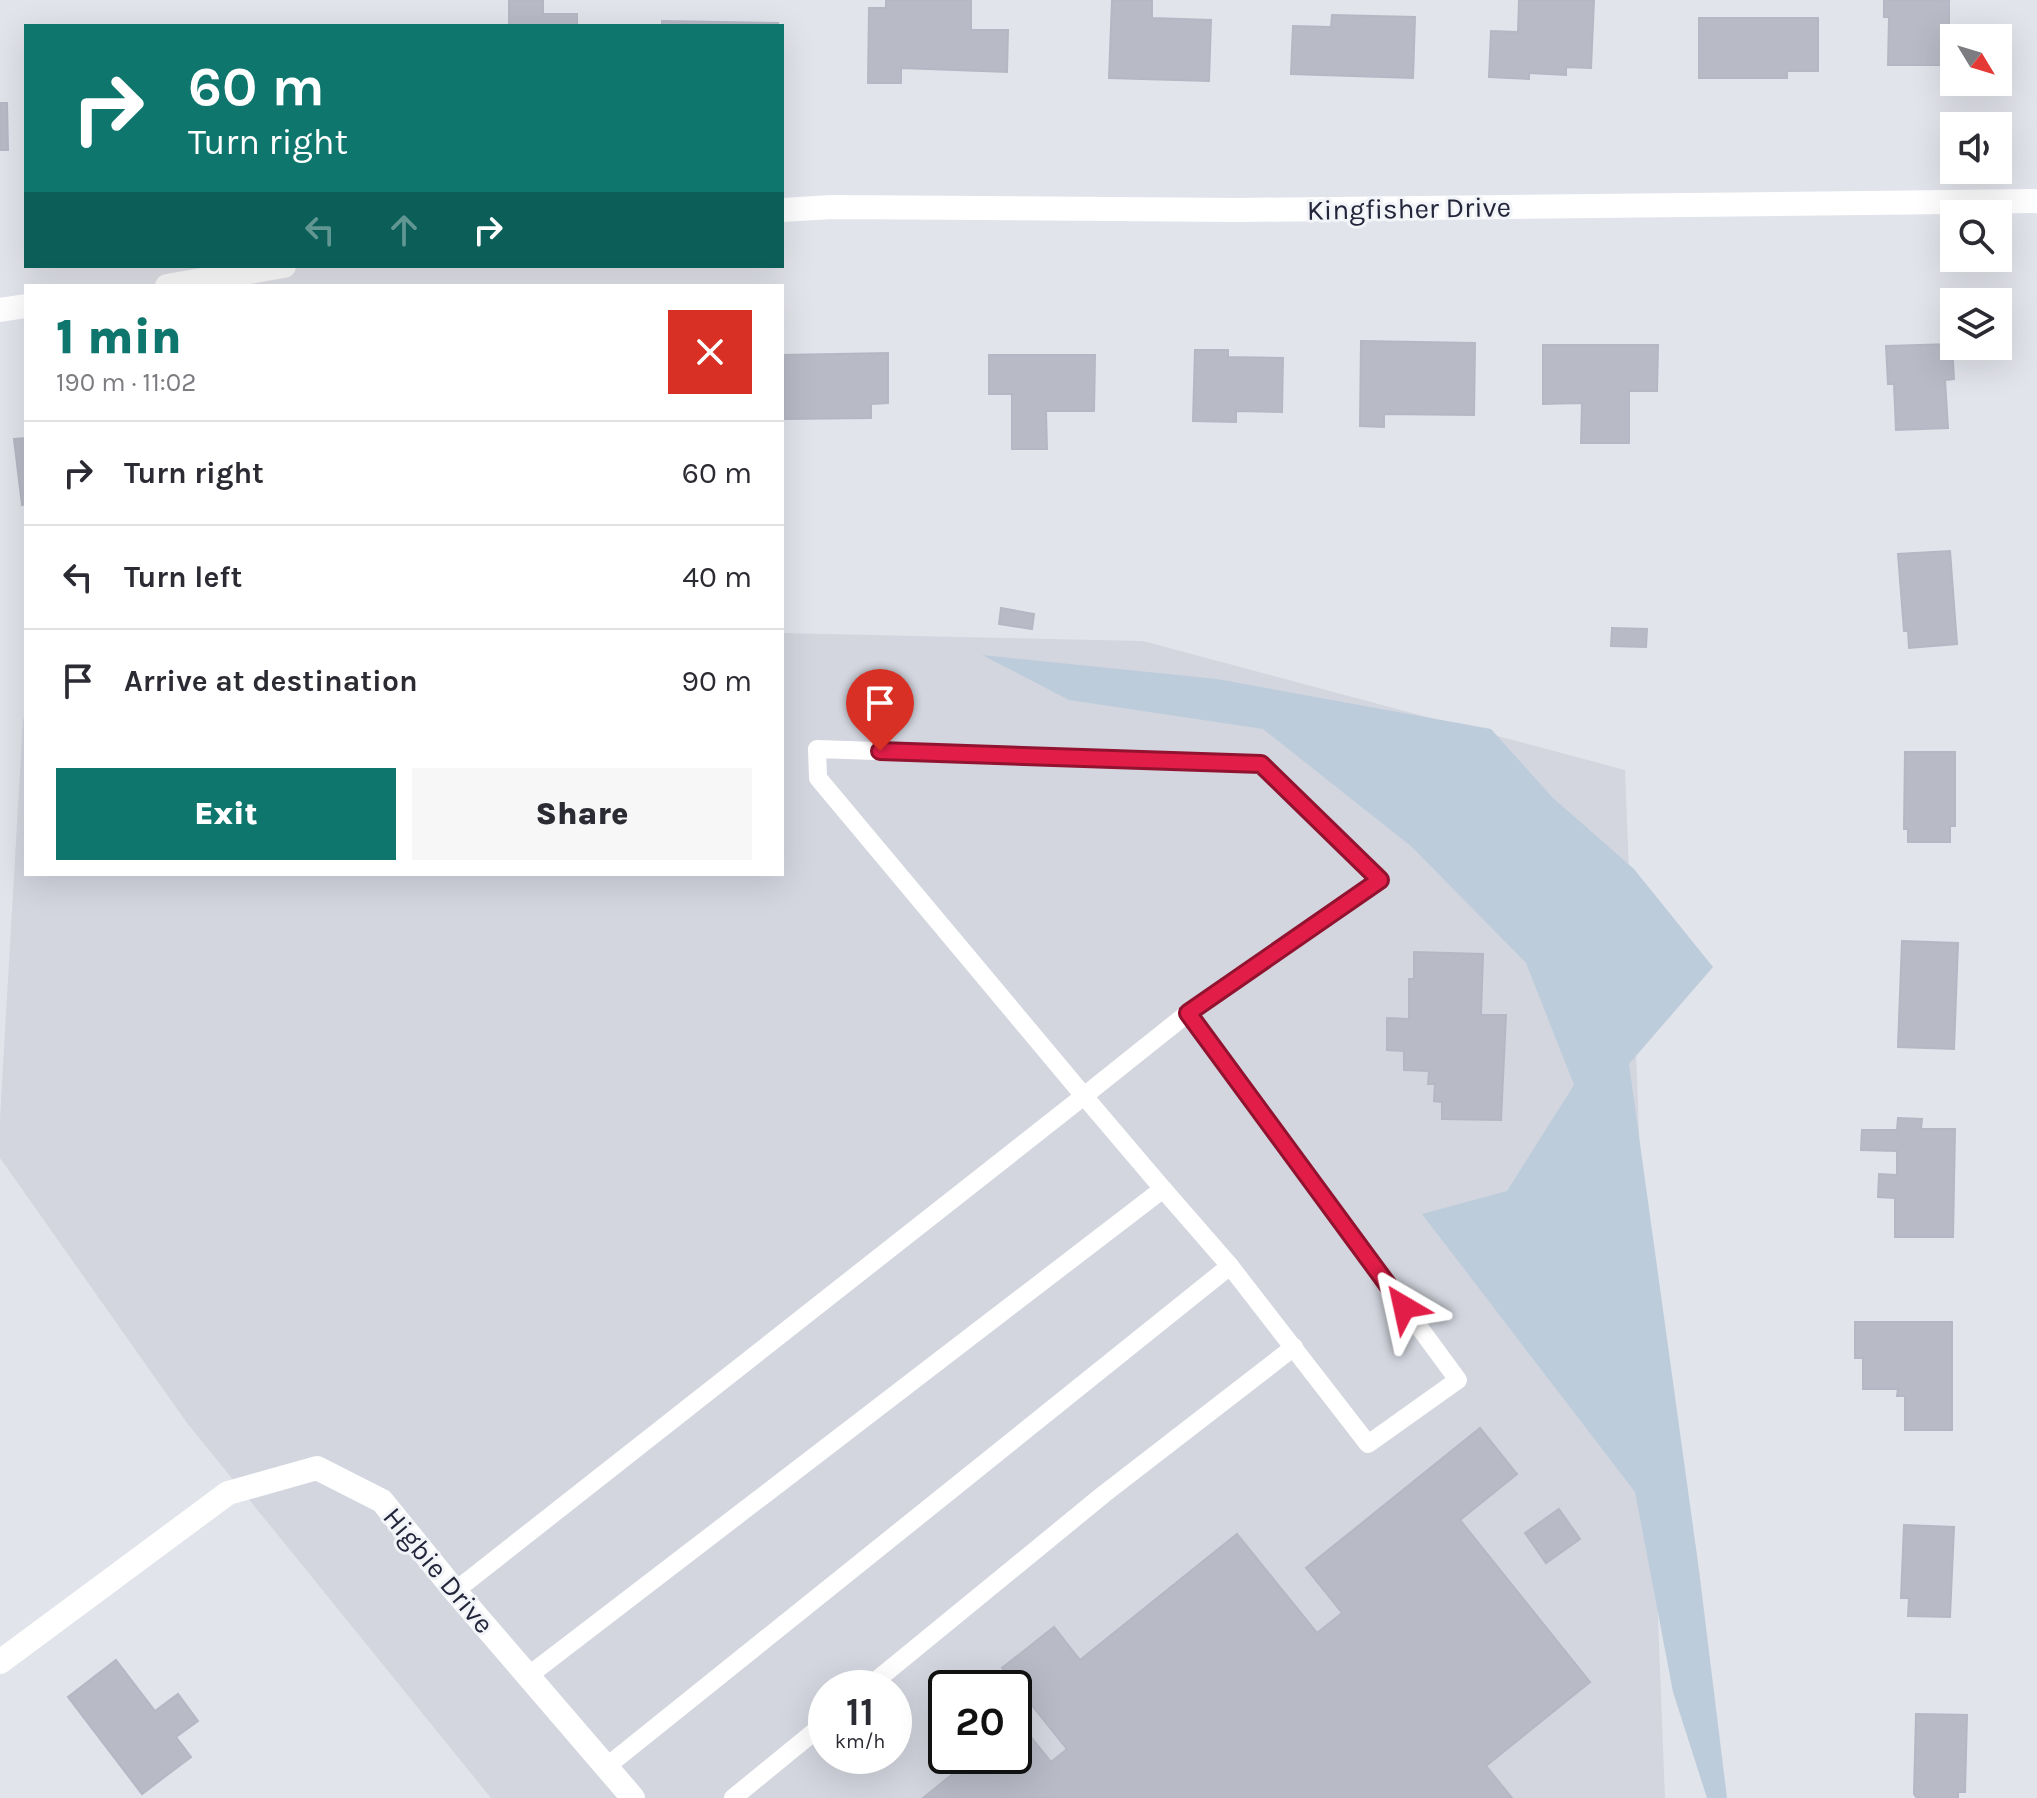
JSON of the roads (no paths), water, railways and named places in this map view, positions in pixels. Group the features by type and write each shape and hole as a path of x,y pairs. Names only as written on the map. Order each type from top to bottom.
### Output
{"street":[{"name":"Kingfisher Drive","path":"784,210 847,207 1238,210 2037,201"},
{"path":"179,284 272,268"},
{"path":"0,310 24,306"},
{"name":"Higbie Drive","path":"0,1662 228,1493 317,1468 382,1501 633,1798"}],"lane":[{"path":"455,1591 1084,1096 1188,1013 1380,880 1261,764 817,749 818,778 1084,1096 1230,1266 1368,1444 1458,1380 1188,1013"},
{"path":"528,1676 1163,1189"},
{"path":"606,1767 1230,1266"},
{"path":"889,1670 1104,1494 1294,1347"},
{"path":"733,1798 808,1737"}]}
